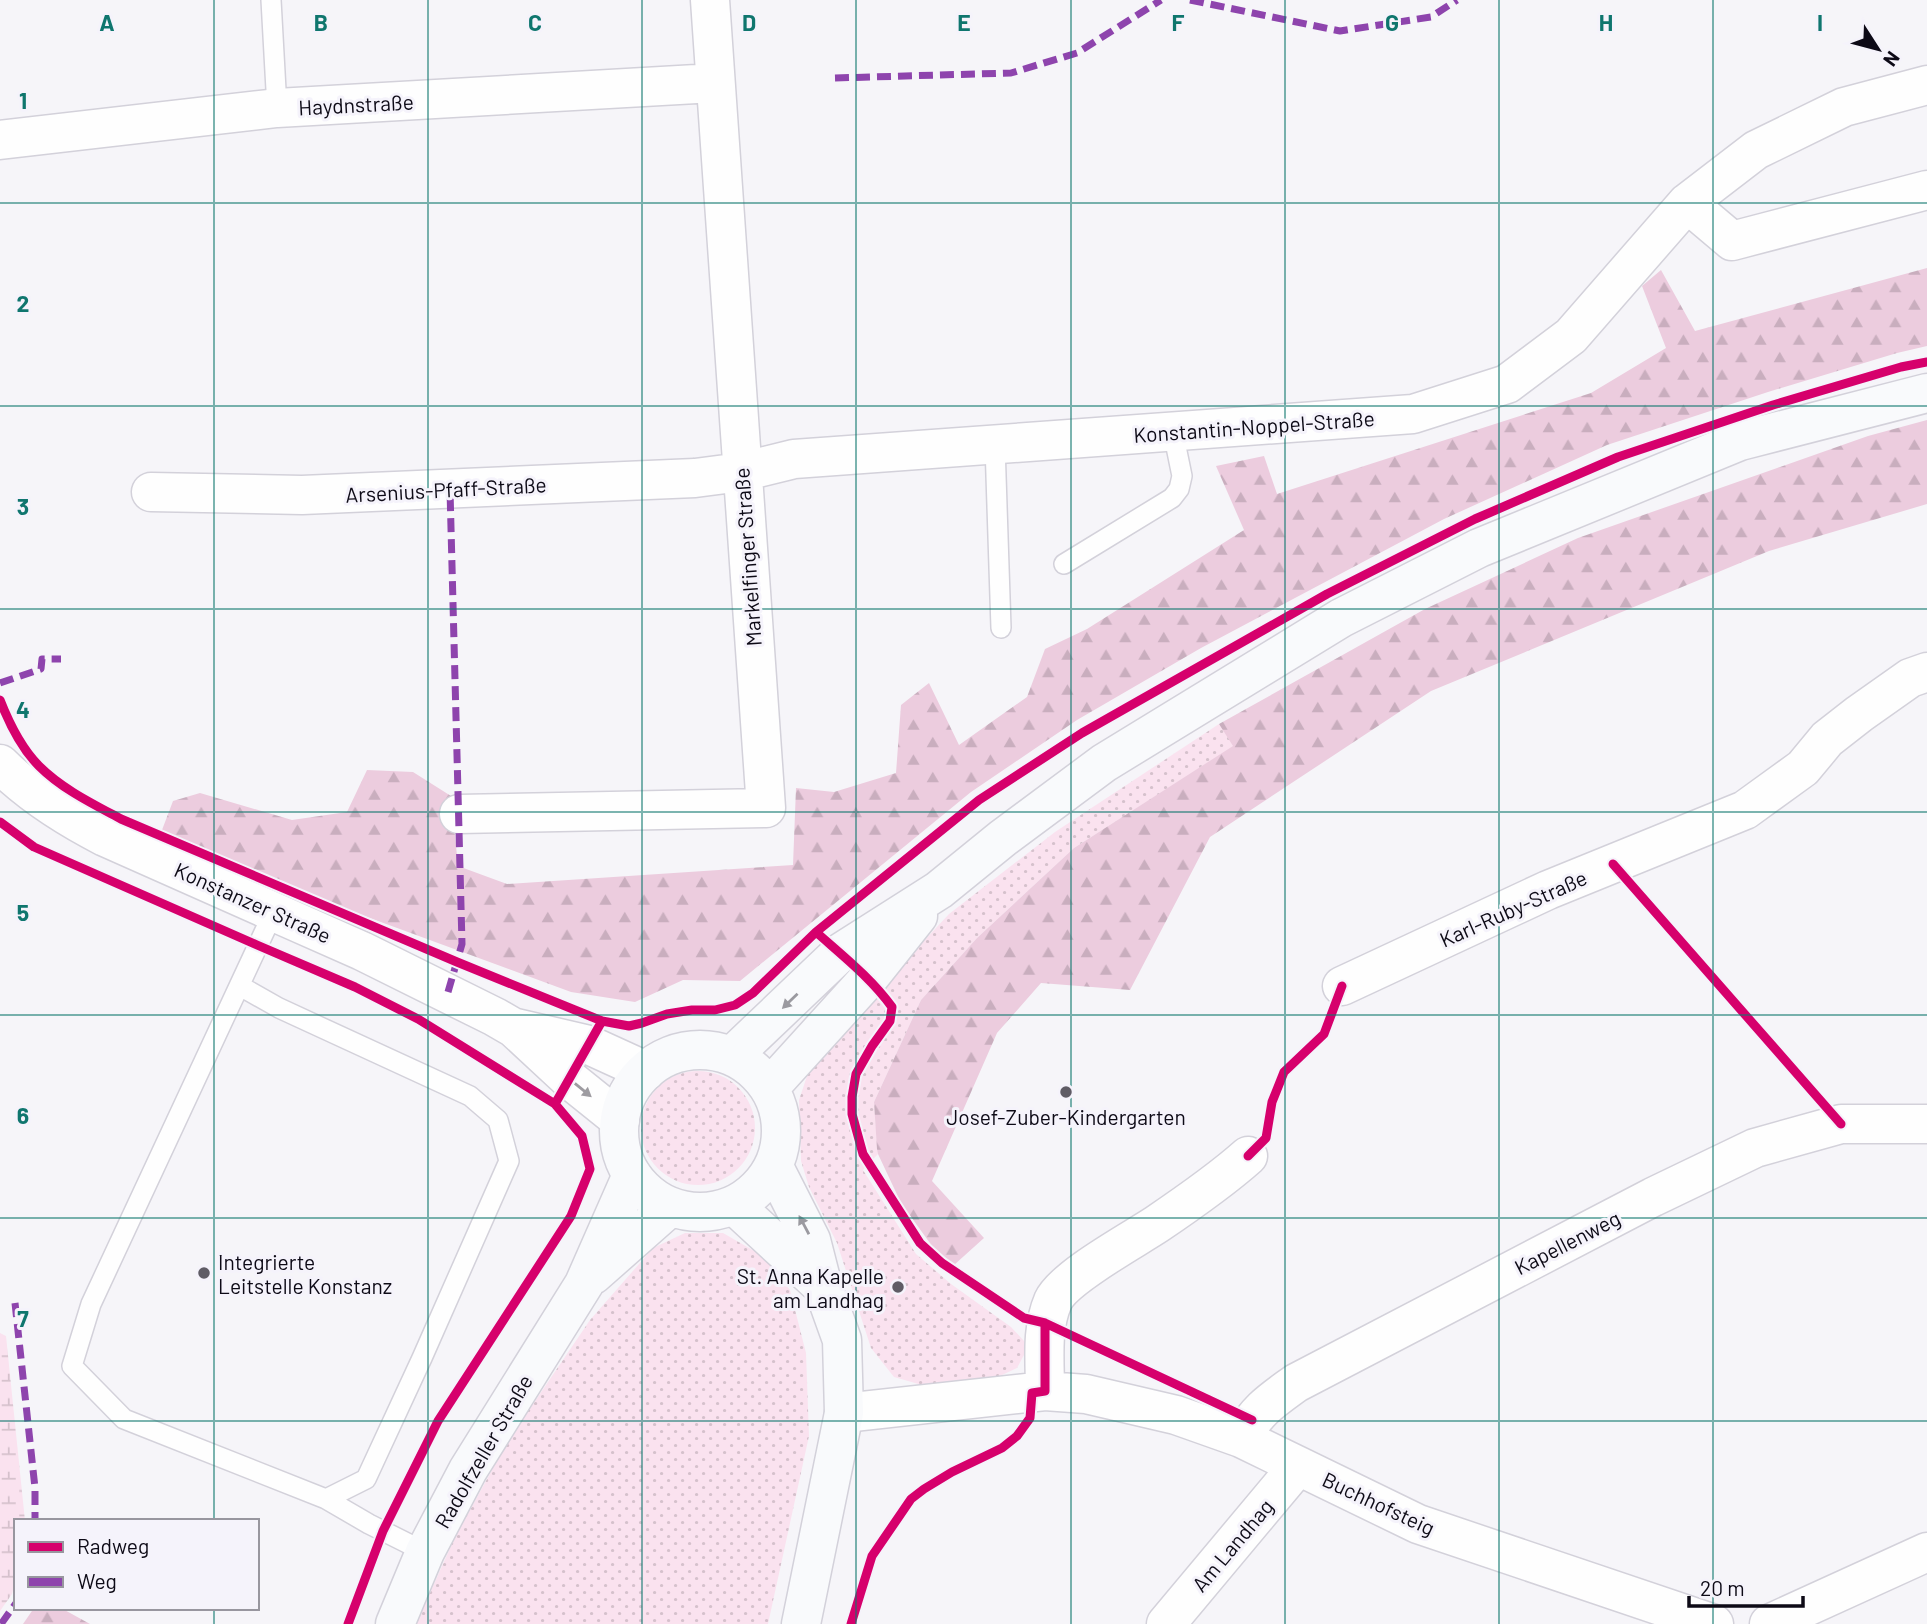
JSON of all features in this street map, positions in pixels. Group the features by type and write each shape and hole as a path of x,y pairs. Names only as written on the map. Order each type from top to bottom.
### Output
{"street":[{"name":"Markelfinger Straße","path":"458,814 766,808 709,0"},
{"name":"Haydnstraße","path":"0,140 277,108 714,83"},
{"name":"Konstantin-Noppel-Straße","path":"741,471 794,459 1413,414 1507,384 1571,336 1687,203 1756,150 1844,107 1927,85"},
{"path":"1687,203 1731,241 1927,190"},
{"path":"733,1055 840,953 939,890 1003,838 1104,763 1341,618 1466,555 1740,441 1927,393"},
{"name":"Arsenius-Pfaff-Straße","path":"151,492 302,495 695,478 741,471"},
{"name":"Karl-Ruby-Straße","path":"1342,986 1548,890 1745,810 1803,768 1827,739 1848,722 1910,678 1927,672"},
{"name":"Konstanzer Straße","path":"0,764 25,787 68,818 448,992 514,1028 569,1079 620,1120"},
{"path":"770,1087 868,979 939,890"},
{"name":"Konstanzer Straße","path":"514,1028 589,1045 646,1070"},
{"path":"687,1050 710,1050 733,1055 754,1068 770,1087 779,1106 782,1127 780,1148 774,1167 757,1190 734,1205 713,1212 691,1212 670,1207 642,1188 623,1158 619,1139 624,1101 646,1070 664,1057 687,1050"},
{"name":"Kapellenweg","path":"1241,1438 1262,1408 1296,1383 1653,1197 1755,1148 1841,1124 1927,1124"},
{"path":"1045,1391 1045,1323 1054,1298 1067,1283 1157,1224 1248,1156"},
{"path":"774,1167 811,1240 823,1286 842,1340 844,1413 801,1624"},
{"path":"584,1284 632,1175"},
{"path":"734,1205 823,1286"},
{"path":"584,1284 670,1207"},
{"name":"Radolfzeller Straße","path":"395,1624 425,1552 468,1470 584,1284"},
{"name":"Buchhofsteig","path":"844,1413 1045,1391 1086,1394 1176,1415 1241,1438 1418,1524 1714,1624"},
{"name":"Am Landhag","path":"1166,1624 1298,1466"},
{"path":"1769,1624 1927,1552"}],"lane":[{"path":"271,0 277,108"},
{"path":"1065,564 1172,498 1179,489 1182,476 1173,432"},
{"path":"995,445 1001,628"},
{"path":"274,911 91,1304 72,1366 124,1419 326,1499 425,1552"},
{"path":"240,986 278,1008 470,1096 498,1120 509,1160 366,1479 326,1499"}],"green space":[{"path":"1927,268 1927,346 1768,392 1607,445 1444,519 1201,648 1077,720 971,792 740,981 683,980 635,1002 571,992 291,889 162,830 173,801 200,793 292,820 347,812 367,770 413,772 451,796 458,866 507,884 793,865 796,788 834,792 896,773 901,705 929,683 959,745 1027,697 1045,649 1087,629 1244,530 1216,466 1264,456 1277,494 1591,393 1666,348 1642,286 1661,270 1695,331"},
{"path":"1927,420 1927,504 1769,551 1431,691 1210,837 1130,990 1041,983 997,1033 932,1181 984,1238 954,1265 932,1246 901,1203 878,1154 874,1102 921,1000 977,938 1074,848 1233,746 1219,724 1425,609 1578,538 1868,436"},
{"path":"1219,724 1234,746 1074,848 977,938 921,1000 874,1102 878,1154 863,1170 916,1254 951,1284 1011,1327 1025,1342 1025,1353 1017,1368 979,1381 929,1387 894,1377 871,1348 837,1243 809,1187 801,1161 799,1100 808,1073 879,989 949,914 1055,832"},
{"path":"698,1071 720,1075 738,1088 751,1106 755,1128 751,1150 738,1168 720,1181 698,1185 676,1181 658,1168 645,1150 641,1128 645,1106 658,1088 676,1075"},
{"path":"685,1233 723,1233 763,1256 790,1290 806,1353 809,1436 768,1624 416,1624 455,1537 508,1441 590,1320 653,1248"},
{"path":"0,1333 6,1336 25,1519 14,1519 14,1586 12,1594 0,1611"},
{"path":"33,1610 65,1610 90,1624 23,1624"}],"marked path":[{"path":"835,78 1011,73 1077,53 1161,0"},
{"path":"1190,0 1340,31 1431,17 1457,0"},
{"path":"448,992 462,944 450,490"},
{"path":"0,683 41,669 42,659 61,659"},
{"path":"15,1303 35,1488 35,1519"},
{"path":"1,1624 14,1606"}],"cycle path":[{"path":"555,1104 602,1021 629,1026 667,1014 715,1010 735,1005 753,993 816,932 979,800 1082,733 1327,594 1475,519 1618,457 1773,405 1901,367 1927,362"},
{"path":"0,700 16,735 39,766 68,789 100,808 457,962 602,1021"},
{"path":"0,822 34,847 355,987 418,1019 555,1104 582,1136 590,1169 571,1216 438,1421 383,1531 348,1624"},
{"path":"1613,864 1841,1124"},
{"path":"816,932 866,977 892,1007 890,1021 856,1074 852,1114 863,1154 920,1243 942,1263 1024,1318 1045,1323 1252,1420"},
{"path":"1248,1156 1266,1138 1272,1102 1284,1072 1324,1034 1342,986"},
{"path":"851,1624 872,1556 911,1499 952,1472 1002,1448 1017,1436 1030,1418 1032,1393 1045,1391 1045,1323"}],"place":[{"name":"Josef-Zuber-Kindergarten","path":"1066,1092"},
{"name":"Integrierte Leitstelle Konstanz","path":"204,1273"},
{"name":"St. Anna Kapelle am Landhag","path":"898,1287"}]}
